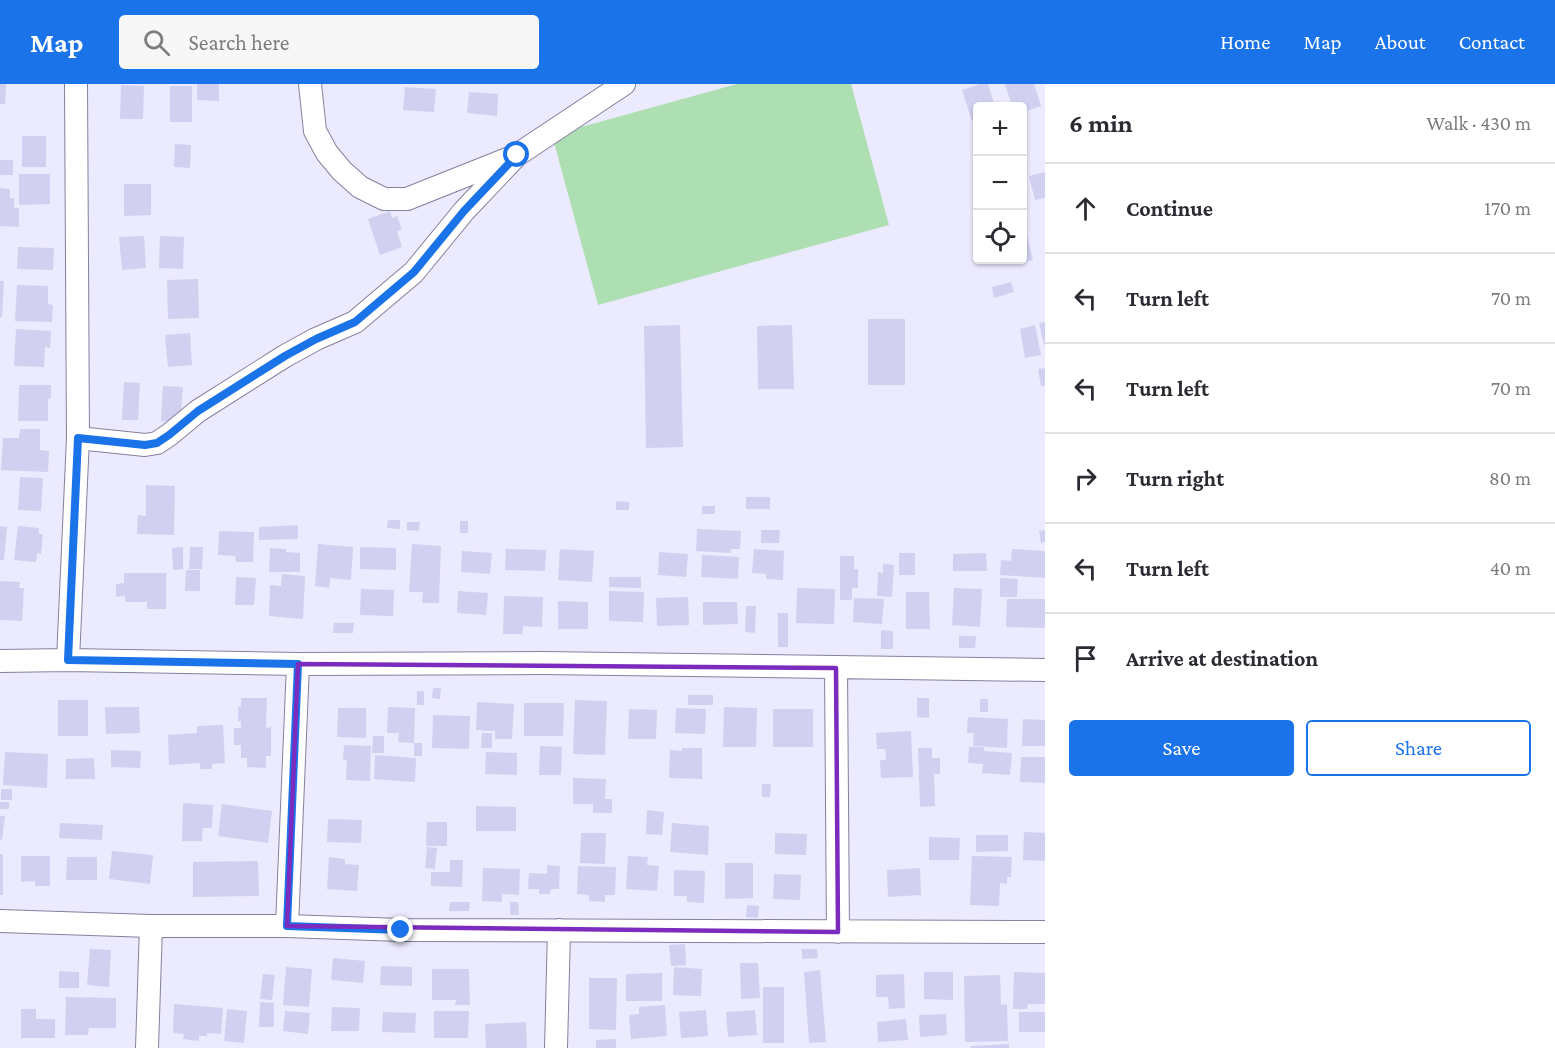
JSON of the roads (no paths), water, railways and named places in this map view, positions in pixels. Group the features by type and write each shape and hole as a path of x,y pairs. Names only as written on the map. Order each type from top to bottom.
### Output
{"street":[{"path":"68,660 78,438 76,84"},
{"path":"310,84 315,131 327,153 360,187 384,199 406,200 517,155 624,84"},
{"path":"78,438 145,445 157,443 198,411 276,362 316,339 355,322 414,272 464,211 517,155"},
{"path":"0,661 298,664 542,663 1045,670"},
{"path":"287,926 298,664"},
{"path":"836,668 838,932"},
{"path":"0,921 401,930 1045,932"},
{"path":"147,1048 151,926"},
{"path":"556,1048 560,930"}]}
